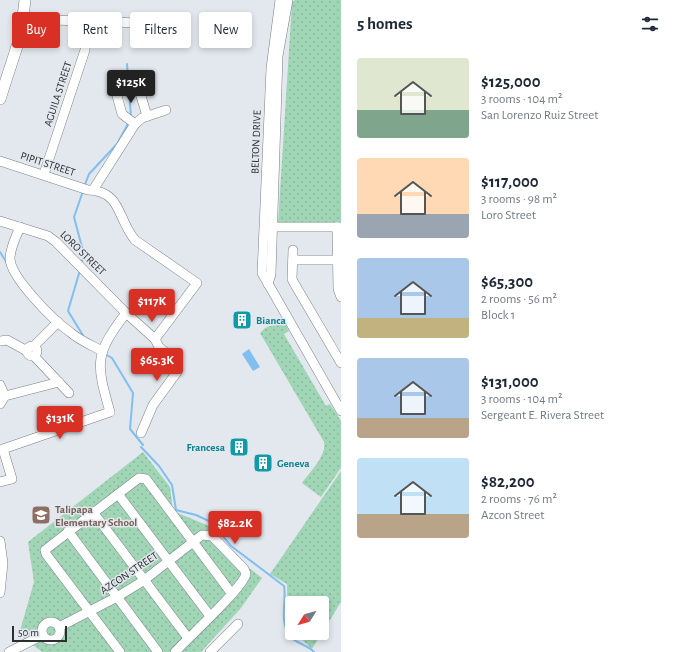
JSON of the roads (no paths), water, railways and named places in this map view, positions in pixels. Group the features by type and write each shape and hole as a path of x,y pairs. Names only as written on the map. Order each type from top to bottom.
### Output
{"street":[{"path":"24,12 25,0"},
{"name":"BELTON DRIVE","path":"268,284 271,274 272,227 274,75 272,54 280,0"},
{"name":"BELTON DRIVE","path":"288,0 274,75 262,273 341,411"},
{"path":"0,99 16,48"},
{"name":"AGUILA STREET","path":"44,174 85,48"},
{"path":"138,86 147,116"},
{"path":"116,92 122,114 135,124"},
{"path":"90,190 135,124 147,116 166,110"},
{"name":"PIPIT STREET","path":"0,161 90,190 99,190 113,199 130,234 135,240 197,283 155,339"},
{"name":"LORO STREET","path":"0,220 48,236 56,242 126,313 155,339 157,344 176,361 177,372 156,401 141,433"},
{"path":"20,227 10,253 12,267 28,291 59,323 70,333 102,351"},
{"path":"272,227 339,227 338,289 341,297"},
{"path":"293,250 292,279 341,363"},
{"path":"293,260 339,260"},
{"path":"0,482 12,479 3,449 110,412 100,375 102,351 126,313"},
{"path":"33,350 59,323"},
{"path":"0,341 7,340 33,350 69,393"},
{"path":"0,404 5,396 59,382"},
{"path":"0,385 5,396"},
{"path":"120,652 46,554 45,550 48,546 139,478 146,479 232,594 175,652"},
{"path":"118,494 210,616"},
{"path":"93,512 188,638"},
{"path":"68,531 158,652"},
{"name":"AZCON STREET","path":"9,652 43,635 42,629 45,624 52,622 59,627 90,612 144,581 202,535 207,534 212,536 244,569 246,574 245,578 232,594"},
{"path":"0,541 3,563 0,593"},
{"path":"210,652 238,624"}],"water":[{"path":"249,349 260,367 253,371 242,354"}],"waterway":[{"path":"127,64 131,117"},
{"path":"84,187 89,174 117,144 129,122"},
{"path":"81,264 84,255 74,217 83,191"},
{"path":"0,252 7,263"},
{"path":"80,270 68,311 84,337"},
{"path":"105,354 112,358 133,393 130,429 143,445"},
{"path":"141,447 159,466 172,485 176,510 196,515 211,522 231,546 284,586 284,618 287,631 293,639 314,652"}],"place":[{"name":"Bianca","path":"242,320"},
{"name":"Francesa","path":"239,447"},
{"name":"Geneva","path":"263,463"},
{"name":"Talipapa Elementary School","path":"41,515"}]}
